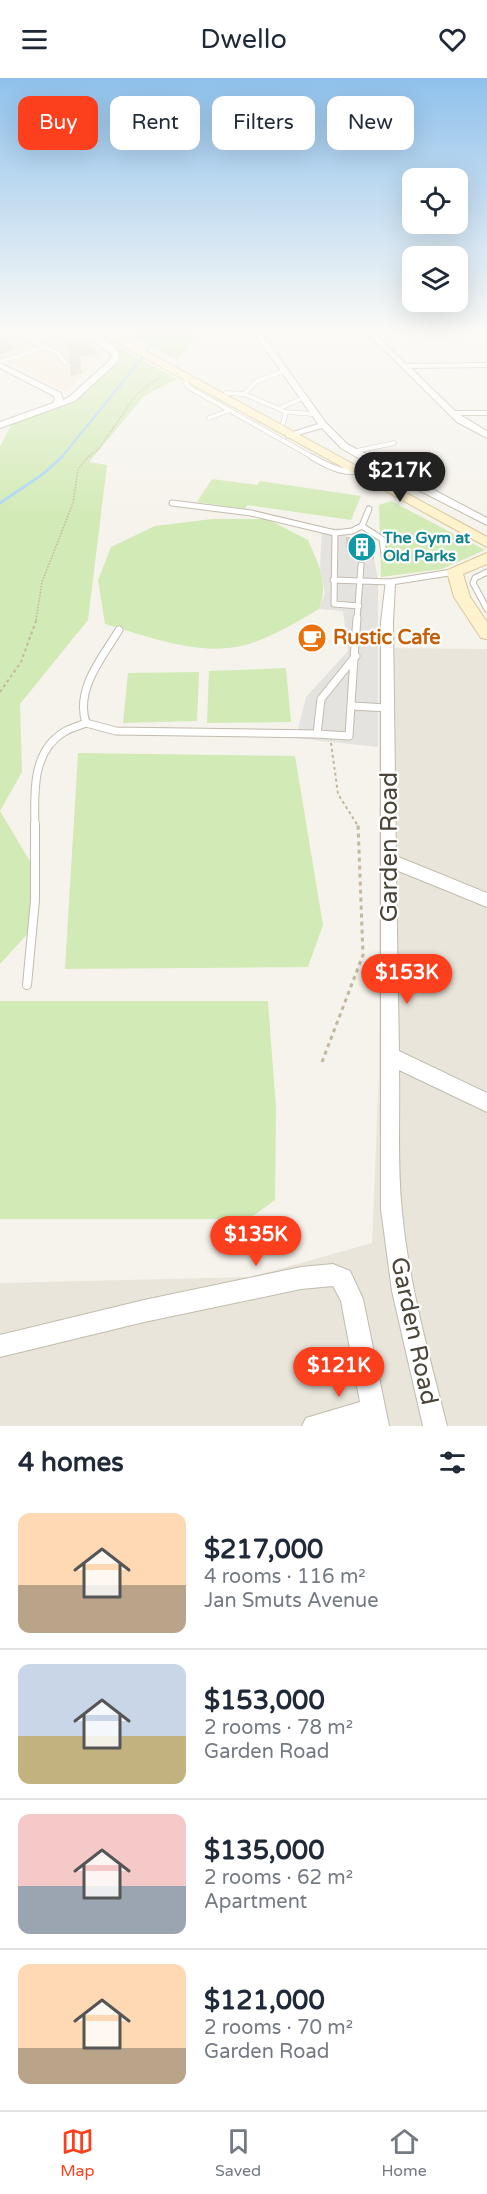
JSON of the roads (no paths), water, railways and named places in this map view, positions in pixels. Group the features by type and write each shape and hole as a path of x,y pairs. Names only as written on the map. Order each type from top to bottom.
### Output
{"main road":[{"path":"220,394 290,426"},
{"path":"228,394 290,426 487,543"},
{"path":"363,471 487,531"},
{"path":"487,558 455,572 459,589 480,607 487,634"}],"street":[{"path":"55,406 59,400 58,395 80,394"},
{"path":"0,425 55,406 80,394"},
{"path":"300,394 323,425 352,452 487,522"},
{"path":"432,394 466,424 487,435"},
{"path":"452,412 487,412"},
{"path":"290,426 323,425"},
{"path":"390,582 455,572"},
{"name":"Garden Road","path":"390,582 387,622 388,860 393,1227 407,1303 435,1426"},
{"path":"388,860 487,900"},
{"path":"389,1056 487,1103"},
{"path":"0,1346 144,1311 301,1278 333,1275 342,1279 352,1299 376,1418 314,1426"}],"lane":[{"path":"201,394 335,470 363,471"},
{"path":"244,394 279,408 290,426 314,414"},
{"path":"279,408 303,398"},
{"path":"209,418 230,410"},
{"path":"352,452 394,443"},
{"path":"172,503 251,513 335,533 352,531 362,526 369,509"},
{"path":"362,526 382,539 384,554"},
{"path":"335,533 334,604 359,606"},
{"path":"27,985 35,925 37,868 34,820 39,764 55,737 63,730 87,723 116,731 349,736 361,565"},
{"path":"480,607 473,583 475,578 487,572"},
{"path":"333,580 390,582"},
{"path":"87,723 81,714 82,699 119,630"},
{"path":"317,734 321,699 356,656"},
{"path":"351,706 388,708"}],"waterway":[{"path":"61,458 113,394"},
{"path":"0,503 43,474 61,458"}],"place":[{"name":"The Gym at Old Parks","path":"362,547"},
{"name":"Rustic Cafe","path":"312,638"}]}
